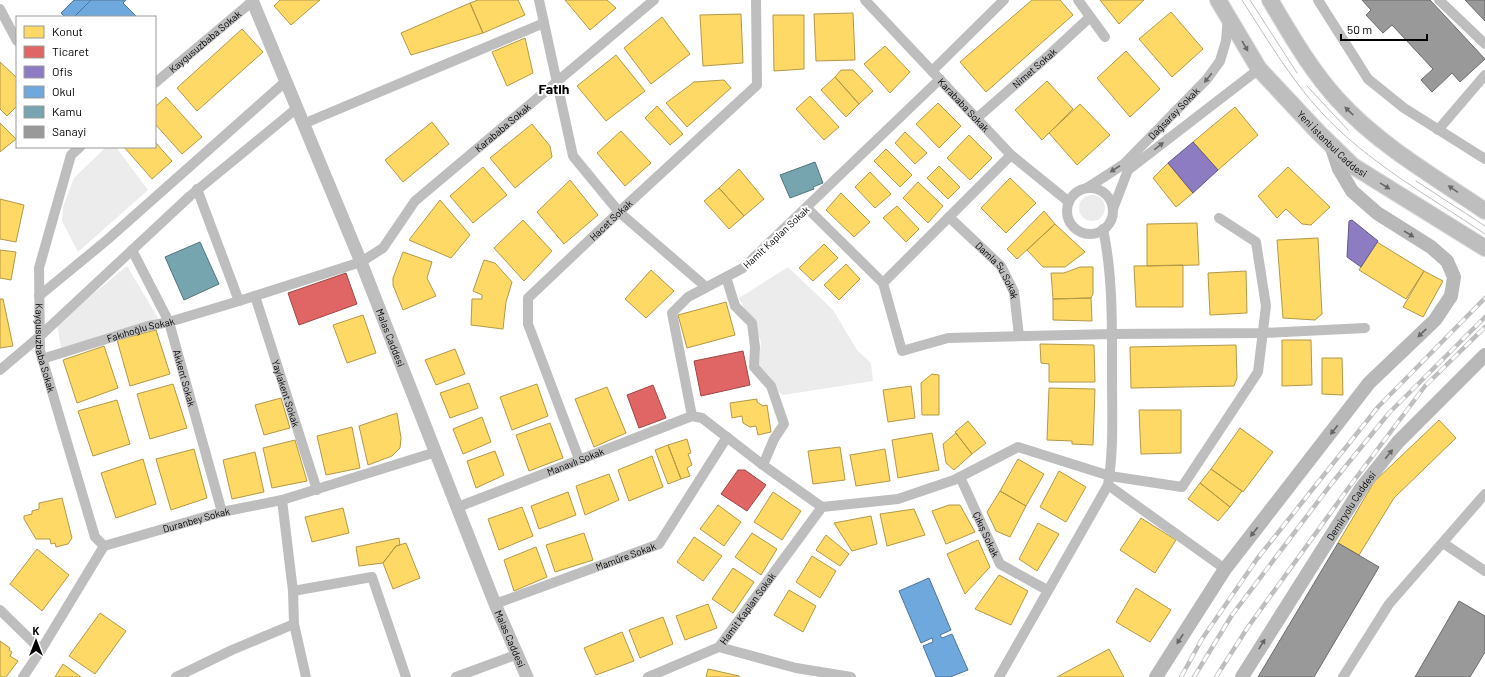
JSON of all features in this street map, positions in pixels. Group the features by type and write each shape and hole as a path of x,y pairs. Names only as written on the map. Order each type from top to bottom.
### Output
{"main road":[{"name":"Yeni İstanbul Caddesi","path":"1218,0 1259,69 1353,166 1485,248"},
{"path":"1270,0 1312,68 1339,101 1381,140 1485,210"},
{"path":"1156,677 1225,569 1370,383 1435,320 1451,296 1454,277 1447,261 1431,247 1377,213 1352,191 1339,169 1331,145"},
{"name":"Demiryolu Caddesi","path":"1242,677 1362,487 1398,442 1485,355"}],"street":[{"name":"Malas Caddesi","path":"253,0 296,108 361,262 495,604 527,677"},
{"name":"Kaygusuzbaba Sokak","path":"156,82 253,0"},
{"path":"538,0 573,156 618,212 706,288"},
{"name":"Karababa Sokak","path":"255,296 361,262 383,248 415,201 556,80 654,0"},
{"name":"Hacet Sokak","path":"579,459 528,324 528,298 618,212 757,85 756,0"},
{"name":"Karababa Sokak","path":"865,0 1011,155 1069,202"},
{"path":"932,71 1004,0"},
{"path":"1078,0 1105,37"},
{"path":"1318,0 1368,79 1404,108 1485,159"},
{"path":"1439,0 1485,44"},
{"path":"0,9 16,39"},
{"name":"Dağsaray Sokak","path":"1087,188 1124,164 1207,79 1220,61 1226,41 1228,16"},
{"name":"Nimet Sokak","path":"977,118 1049,56 1090,17"},
{"path":"304,124 544,23"},
{"name":"Dağsaray Sokak","path":"1113,209 1128,170 1259,69"},
{"path":"1438,130 1485,75"},
{"name":"Hamit Kaplan Sokak","path":"692,416 672,313 688,297 743,268 940,79"},
{"path":"39,296 107,240 286,82"},
{"path":"0,370 40,336 197,190 296,108"},
{"name":"Kaygusuzbaba Sokak","path":"70,151 39,268 40,351 95,537 104,546"},
{"path":"883,283 1011,155"},
{"path":"1087,188 1095,188 1102,191 1107,196 1113,209 1109,223 1102,229 1091,233 1077,230 1068,217 1067,209 1073,195 1087,188"},
{"path":"197,190 239,301"},
{"path":"807,208 883,283 902,351 948,338 1112,334 1263,333 1365,328"},
{"name":"Damla Su Sokak","path":"950,217 1001,266 1014,292 1019,336"},
{"path":"692,416 702,418 763,466 822,507 898,499 960,477 1018,446 1109,480 1182,487 1258,372 1266,306 1256,242 1219,218"},
{"path":"999,677 1109,480 1112,459 1112,334 1108,252 1102,229"},
{"name":"Akkent Sokak","path":"132,250 169,322 222,512"},
{"path":"726,277 735,306 752,323 755,347 754,366 771,386 784,424 774,439 763,466"},
{"name":"Fakıhoğlu Sokak","path":"42,359 148,326 169,322 255,296"},
{"name":"Yaylakent Sokak","path":"255,296 317,490"},
{"name":"Manavlı Sokak","path":"458,507 692,416"},
{"name":"Mamüre Sokak","path":"495,604 659,544 727,437"},
{"name":"Duranbey Sokak","path":"104,546 222,512 282,500 436,452"},
{"name":"Çıkış Sokak","path":"960,477 1000,564 1047,590"},
{"path":"1109,480 1225,569"},
{"path":"1343,677 1389,604 1485,494"},
{"path":"282,500 293,591 294,624 306,677"},
{"name":"Hamit Kaplan Sokak","path":"651,676 719,647 822,507"},
{"path":"1443,543 1485,571"},
{"path":"23,677 104,546"},
{"path":"293,591 372,577 406,677"},
{"path":"0,610 41,650"},
{"path":"176,677 232,650 294,624"},
{"path":"719,647 796,668 851,677"},
{"path":"456,677 518,654"}],"shaded area":[{"path":"105,148 117,148 148,190 78,252 62,221 63,207 74,178"},
{"path":"1092,195 1101,199 1105,208 1101,217 1092,221 1083,217 1079,208 1083,199"},
{"path":"127,266 158,318 61,348 57,324"},
{"path":"788,267 833,310 857,350 871,363 873,381 783,395 763,380 759,365 761,341 739,298"}],"building: Konut":[{"path":"280,0 320,0 291,25 274,6"},
{"path":"478,0 518,0 525,15 483,33 470,3"},
{"path":"565,0 607,0 616,8 590,30"},
{"path":"1032,0 1060,0 1073,15 986,92 960,62"},
{"path":"1100,0 1144,0 1119,24"},
{"path":"470,3 483,33 411,55 401,33"},
{"path":"1171,12 1203,49 1172,77 1139,39"},
{"path":"853,13 855,60 816,61 814,14"},
{"path":"741,14 743,63 703,66 700,15"},
{"path":"773,15 804,15 804,69 774,71"},
{"path":"662,17 690,54 651,84 624,48"},
{"path":"242,29 263,52 197,111 177,88"},
{"path":"525,38 533,73 507,86 492,52"},
{"path":"885,46 910,72 890,93 864,64"},
{"path":"1126,51 1160,89 1130,117 1097,78"},
{"path":"616,55 645,91 606,121 577,86"},
{"path":"0,62 16,77 16,107 7,116 0,109"},
{"path":"841,70 853,70 873,91 859,104 835,77"},
{"path":"835,77 859,104 846,117 821,90"},
{"path":"724,80 731,88 687,127 666,103 694,82"},
{"path":"1047,81 1073,109 1042,140 1015,110"},
{"path":"810,96 839,127 824,140 796,109"},
{"path":"166,97 202,137 182,154 156,125 156,106"},
{"path":"938,103 961,126 939,148 916,124"},
{"path":"1080,104 1110,135 1077,165 1049,133"},
{"path":"657,106 683,134 670,145 645,118"},
{"path":"1235,107 1258,135 1218,170 1193,142"},
{"path":"432,122 449,144 403,182 385,160"},
{"path":"0,123 16,139 0,152"},
{"path":"532,124 550,146 552,157 515,188 490,158"},
{"path":"621,131 651,163 625,186 597,153"},
{"path":"905,132 927,153 915,164 895,143"},
{"path":"969,135 992,158 970,180 947,158"},
{"path":"156,143 172,161 152,179 125,148 156,148"},
{"path":"886,149 912,175 900,187 874,161"},
{"path":"1168,163 1193,193 1176,207 1153,178"},
{"path":"939,166 960,187 948,199 927,178"},
{"path":"483,167 507,195 473,223 450,196"},
{"path":"1288,167 1330,207 1311,225 1302,224 1286,209 1277,218 1258,196"},
{"path":"739,169 764,199 744,216 719,188"},
{"path":"870,172 891,194 875,208 855,187"},
{"path":"1010,178 1036,203 1006,233 981,208"},
{"path":"570,180 598,215 564,244 537,212"},
{"path":"918,182 943,206 928,223 903,198"},
{"path":"719,188 744,216 729,229 704,201"},
{"path":"841,193 870,222 854,237 826,210"},
{"path":"0,199 24,205 16,242 0,239"},
{"path":"440,200 470,235 451,258 409,240"},
{"path":"897,206 919,229 906,242 883,218"},
{"path":"1044,211 1055,224 1017,259 1007,249"},
{"path":"523,220 552,251 524,281 494,248"},
{"path":"1197,223 1199,265 1147,266 1147,224"},
{"path":"1055,224 1085,252 1065,267 1043,267 1027,250"},
{"path":"1318,238 1322,314 1315,320 1283,318 1277,240"},
{"path":"1377,242 1424,271 1406,299 1359,270"},
{"path":"824,244 838,258 813,281 799,268"},
{"path":"0,250 16,252 11,280 0,278"},
{"path":"403,252 432,262 427,278 436,296 403,310 393,285 393,278"},
{"path":"484,260 495,263 512,282 506,302 503,329 471,325 472,299 482,299 482,295 473,291"},
{"path":"846,264 860,279 839,300 824,285"},
{"path":"1183,265 1183,307 1136,307 1134,266"},
{"path":"1080,267 1093,267 1093,294 1091,298 1053,299 1051,273 1064,273"},
{"path":"651,270 674,291 646,318 625,299"},
{"path":"1246,271 1247,313 1210,315 1208,273"},
{"path":"1424,271 1443,281 1423,317 1403,307"},
{"path":"1091,298 1092,321 1053,320 1053,299"},
{"path":"0,299 3,299 13,346 0,348"},
{"path":"726,302 735,335 687,348 678,315"},
{"path":"363,315 376,353 347,363 333,325"},
{"path":"156,330 170,374 130,386 117,340"},
{"path":"1282,340 1311,340 1312,385 1282,386"},
{"path":"1040,344 1094,345 1095,382 1049,382 1049,364 1041,363"},
{"path":"1236,345 1237,378 1234,386 1131,388 1130,347"},
{"path":"104,346 118,388 77,403 63,360"},
{"path":"455,349 465,374 436,385 425,360"},
{"path":"1322,358 1342,358 1343,395 1322,394"},
{"path":"932,374 939,375 939,415 922,415 921,383"},
{"path":"469,383 478,408 450,418 440,393"},
{"path":"173,384 187,428 150,439 137,394"},
{"path":"537,384 548,416 512,430 500,397"},
{"path":"911,386 915,418 888,422 883,390"},
{"path":"607,387 626,433 594,447 575,399"},
{"path":"1049,388 1095,389 1093,445 1072,444 1072,441 1047,440"},
{"path":"281,398 290,428 264,435 255,405"},
{"path":"757,399 757,402 763,406 767,405 771,432 758,435 756,426 750,427 743,423 742,416 732,418 730,403"},
{"path":"117,400 130,444 93,456 78,411"},
{"path":"1139,410 1181,410 1181,453 1141,454"},
{"path":"397,413 401,438 400,448 392,456 368,465 359,426"},
{"path":"482,417 491,442 463,454 453,429"},
{"path":"1439,420 1456,438 1394,498 1359,555 1338,543 1374,482"},
{"path":"968,421 986,443 972,454 955,432"},
{"path":"550,423 563,458 529,471 516,435"},
{"path":"352,427 360,468 326,475 317,436"},
{"path":"1240,428 1273,452 1243,492 1211,469"},
{"path":"932,433 939,470 898,478 892,440"},
{"path":"956,433 972,454 954,470 946,463 943,444"},
{"path":"687,439 691,453 688,454 692,465 687,468 690,476 681,479 668,445"},
{"path":"295,440 307,481 272,488 263,448"},
{"path":"668,445 681,479 668,484 655,450"},
{"path":"840,447 845,480 813,484 808,451"},
{"path":"194,449 207,498 171,510 156,459"},
{"path":"885,449 890,481 856,486 850,455"},
{"path":"495,451 504,475 476,488 467,461"},
{"path":"255,452 264,492 232,499 223,460"},
{"path":"652,456 663,487 629,501 618,470"},
{"path":"143,459 156,504 116,518 101,473"},
{"path":"1018,459 1044,474 1026,506 1000,491"},
{"path":"1211,469 1242,491 1230,507 1200,483"},
{"path":"1059,471 1086,487 1066,522 1040,507"},
{"path":"609,474 619,500 585,515 576,486"},
{"path":"1200,483 1230,507 1218,521 1188,499"},
{"path":"1000,491 1026,506 1010,537 996,531 987,512"},
{"path":"568,492 576,515 539,529 531,506"},
{"path":"773,492 801,511 782,540 754,522"},
{"path":"62,498 72,538 68,544 56,547 55,543 51,544 50,539 36,539 24,519 24,516 32,514 32,511 39,509 39,503"},
{"path":"718,505 741,522 724,546 700,529"},
{"path":"949,505 960,505 975,532 946,544 932,511"},
{"path":"522,507 533,536 499,550 488,519"},
{"path":"343,508 349,533 312,542 305,517"},
{"path":"914,509 925,535 887,546 880,514"},
{"path":"871,516 877,544 852,551 834,523"},
{"path":"1141,518 1176,540 1155,573 1120,550"},
{"path":"1038,523 1059,534 1037,571 1019,559"},
{"path":"584,533 593,560 555,572 546,545"},
{"path":"752,533 777,549 761,575 735,557"},
{"path":"826,535 849,554 840,566 816,550"},
{"path":"694,537 722,556 703,581 677,562"},
{"path":"399,538 400,545 396,546 383,563 359,566 356,547"},
{"path":"978,540 990,567 965,594 947,554"},
{"path":"406,543 420,578 393,589 383,563 396,546"},
{"path":"536,547 547,577 514,591 504,560"},
{"path":"37,549 69,575 42,611 10,584"},
{"path":"812,556 836,571 820,598 796,582"},
{"path":"733,568 754,582 733,613 712,599"},
{"path":"999,575 1028,591 1011,625 975,609"},
{"path":"1136,588 1171,610 1150,642 1116,622"},
{"path":"789,590 816,606 803,632 774,615"},
{"path":"708,604 717,628 685,640 676,616"},
{"path":"100,613 126,631 95,674 69,656"},
{"path":"663,617 673,644 640,658 629,630"},
{"path":"622,632 634,661 596,675 584,648"},
{"path":"0,641 10,648 9,650 12,652 10,656 18,661 6,677 0,677"},
{"path":"1109,649 1124,677 1057,677"},
{"path":"63,664 81,677 55,677"},
{"path":"708,669 739,676 739,677 706,677"}],"building: Ticaret":[{"path":"346,273 357,304 299,325 288,293"},
{"path":"743,351 750,385 701,396 694,361"},
{"path":"653,385 666,418 639,428 627,395"},
{"path":"738,470 745,470 766,485 747,511 721,494"}],"building: Ofis":[{"path":"1193,142 1218,170 1193,193 1168,163"},
{"path":"1352,220 1378,241 1361,267 1347,257 1349,221"}],"building: Okul":[{"path":"74,0 91,0 75,16 64,16 61,13"},
{"path":"91,0 126,0 123,3 136,16 75,16"},
{"path":"929,578 951,630 940,635 942,638 952,634 968,670 950,677 936,677 923,646 933,642 932,638 921,643 899,591"}],"building: Kamu":[{"path":"815,162 823,183 813,187 814,189 790,198 780,175"},
{"path":"200,242 219,284 184,300 165,257"}],"building: Sanayi":[{"path":"1362,0 1430,0 1485,59 1460,82 1452,73 1432,92 1421,80 1433,69 1392,25 1383,33 1366,15 1371,10"},
{"path":"1465,0 1485,0 1485,21"},
{"path":"1338,543 1379,567 1314,677 1258,677"},
{"path":"1459,601 1485,616 1485,652 1470,677 1415,677"}],"tram line":[{"path":"1242,0 1279,58 1299,86 1321,112 1339,130 1358,147 1399,178 1485,234"},
{"path":"1250,0 1297,73"},
{"path":"1307,86 1348,130"},
{"path":"1416,181 1485,226"}],"railway":[{"path":"1181,677 1202,639 1257,559 1378,407 1485,298"},
{"path":"1194,677 1232,615 1332,483 1389,413 1485,317"},
{"path":"1216,677 1248,627 1347,490 1425,386 1485,327"}],"district":[{"name":"Fatih","path":"554,88"}]}
